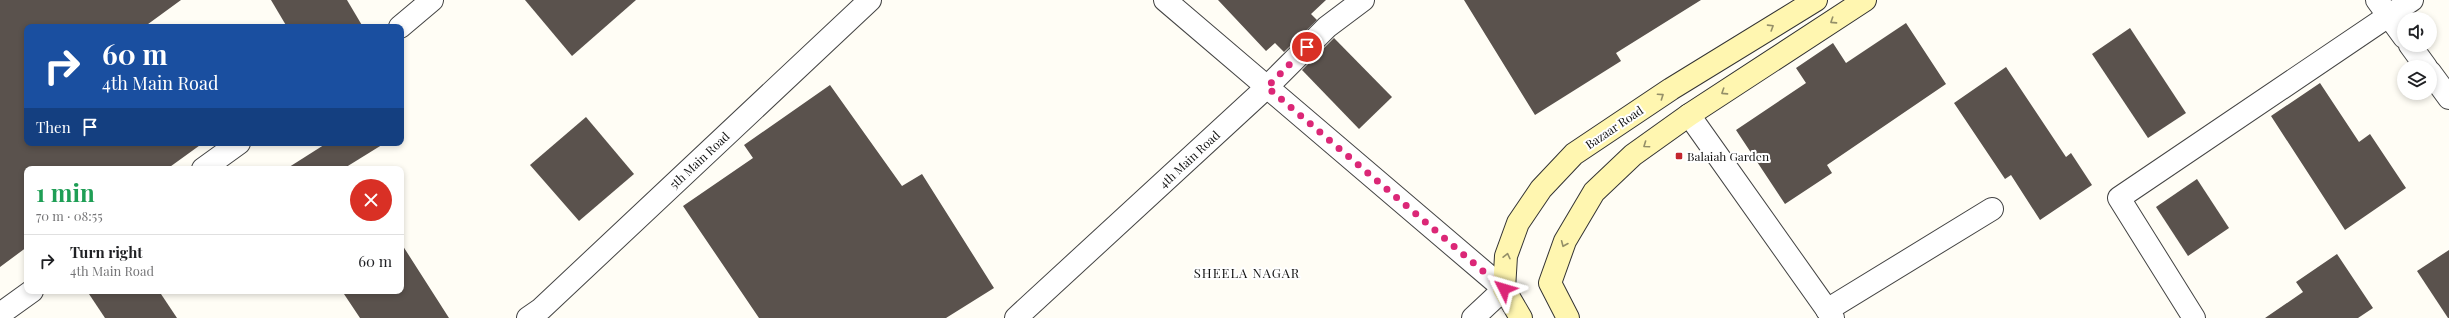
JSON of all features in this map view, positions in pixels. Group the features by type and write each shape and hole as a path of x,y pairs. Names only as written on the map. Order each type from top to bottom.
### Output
{"main road":[{"name":"Bazaar Road","path":"1504,289 1506,256 1518,223 1541,189 1574,154 1671,89 1816,0"},
{"path":"1568,318 1550,283 1565,241 1594,192 1633,155 1689,115 1865,0"},
{"path":"1504,289 1521,318"}],"street":[{"path":"404,24 432,0"},
{"name":"5th Main Road","path":"528,318 541,309 870,0"},
{"path":"1165,0 1504,289 1473,318"},
{"name":"4th Main Road","path":"1016,318 1267,87 1327,27 1363,0"},
{"path":"2194,318 2119,198 2383,8 2412,0"},
{"path":"2383,8 2397,27"},
{"path":"2437,82 2449,98"},
{"path":"1689,115 1830,314 1992,209"},
{"path":"207,166 235,146"},
{"path":"0,314 28,294"}],"building":[{"path":"0,0 181,0 148,24 24,24 24,146 199,146 171,166 24,166 24,249 0,267"},
{"path":"271,0 347,0 361,24 285,24"},
{"path":"525,0 636,0 572,56"},
{"path":"1218,0 1326,0 1311,14 1317,20 1284,52 1275,43 1266,51"},
{"path":"1464,0 1701,0 1616,53 1621,61 1535,115"},
{"path":"1906,23 1946,84 1827,165 1832,173 1785,204 1736,130 1806,83 1796,68 1833,43 1846,63"},
{"path":"2130,28 2186,113 2148,138 2092,54"},
{"path":"1334,38 1392,97 1359,129 1302,70"},
{"path":"2006,67 2066,157 2071,153 2092,185 2040,220 2011,175 2005,179 1954,103"},
{"path":"2320,83 2359,142 2370,134 2406,188 2345,230 2271,116"},
{"path":"830,85 902,186 922,174 994,288 946,318 759,318 683,206 753,158 744,145"},
{"path":"586,117 634,174 579,221 530,165"},
{"path":"322,146 380,146 348,166 291,166"},
{"path":"2197,179 2229,228 2188,256 2156,207"},
{"path":"404,248 449,318 360,318 344,294 404,294"},
{"path":"2449,250 2449,318 2448,318 2417,271"},
{"path":"2337,254 2373,308 2358,318 2265,318 2303,292 2296,282"},
{"path":"89,294 161,294 177,318 105,318"}],"place":[{"name":"Balaiah Garden","path":"1679,156"}],"district":[{"name":"SHEELA NAGAR","path":"1247,272"}],"route":[{"path":"1307,47 1267,87 1504,289"}]}
